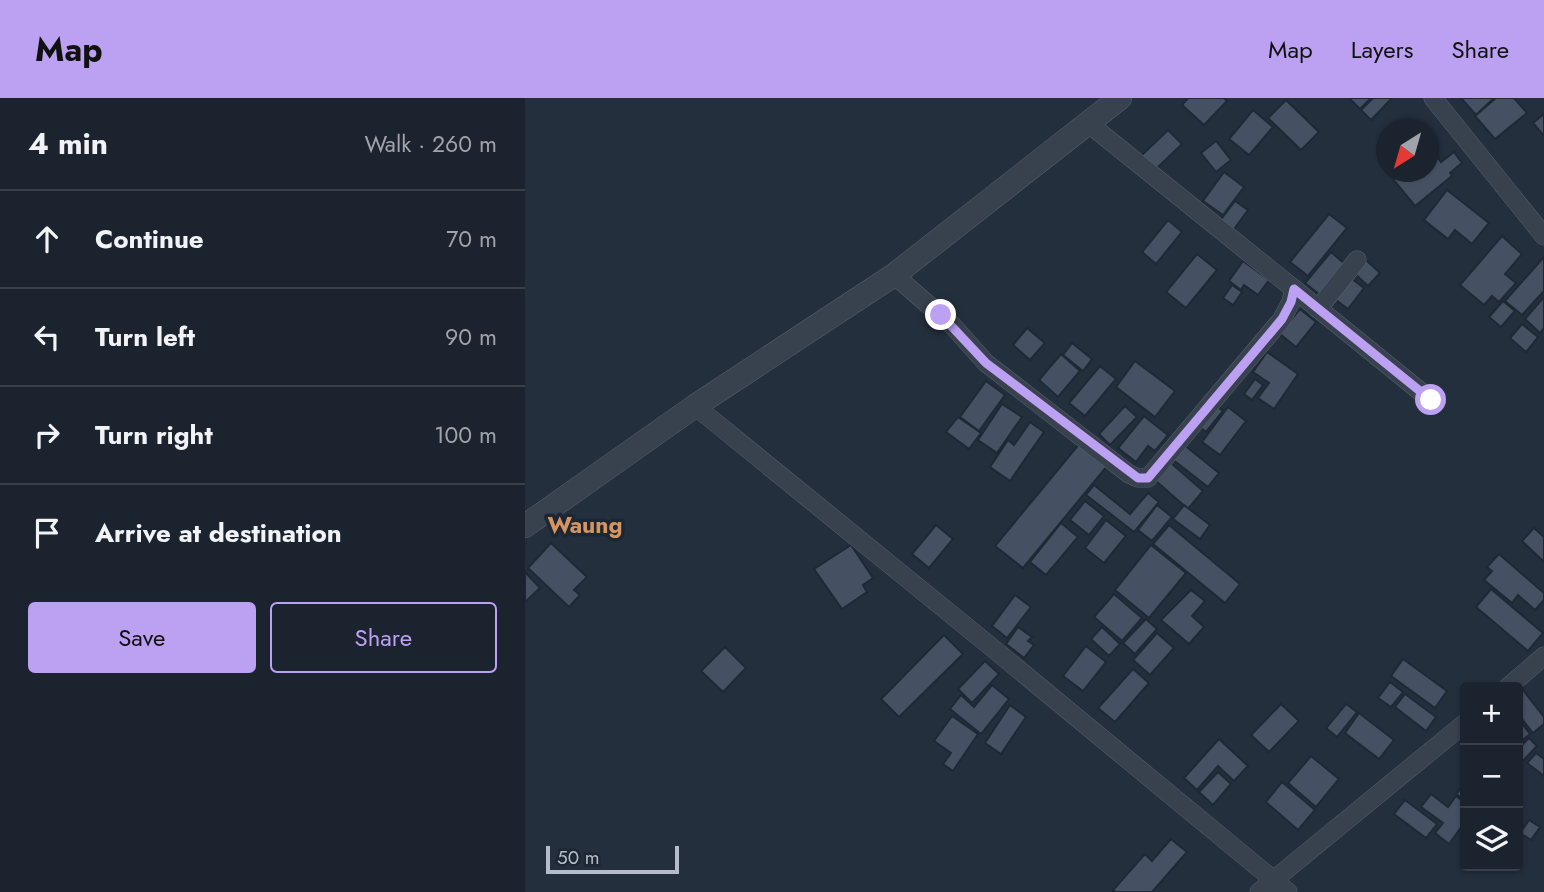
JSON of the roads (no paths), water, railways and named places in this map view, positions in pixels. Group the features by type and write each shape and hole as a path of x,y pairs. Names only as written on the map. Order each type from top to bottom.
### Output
{"street":[{"path":"525,526 695,406 894,275 1120,98"},
{"path":"1433,98 1544,236"},
{"path":"1088,122 1431,400"},
{"path":"1318,309 1357,260"},
{"path":"894,275 953,326 986,363 1129,474 1143,479 1148,478 1282,319 1294,289"},
{"path":"695,406 1288,892"},
{"path":"1514,682 1544,656"},
{"path":"1259,892 1460,727"}],"district":[{"name":"Waung","path":"585,525"}]}
